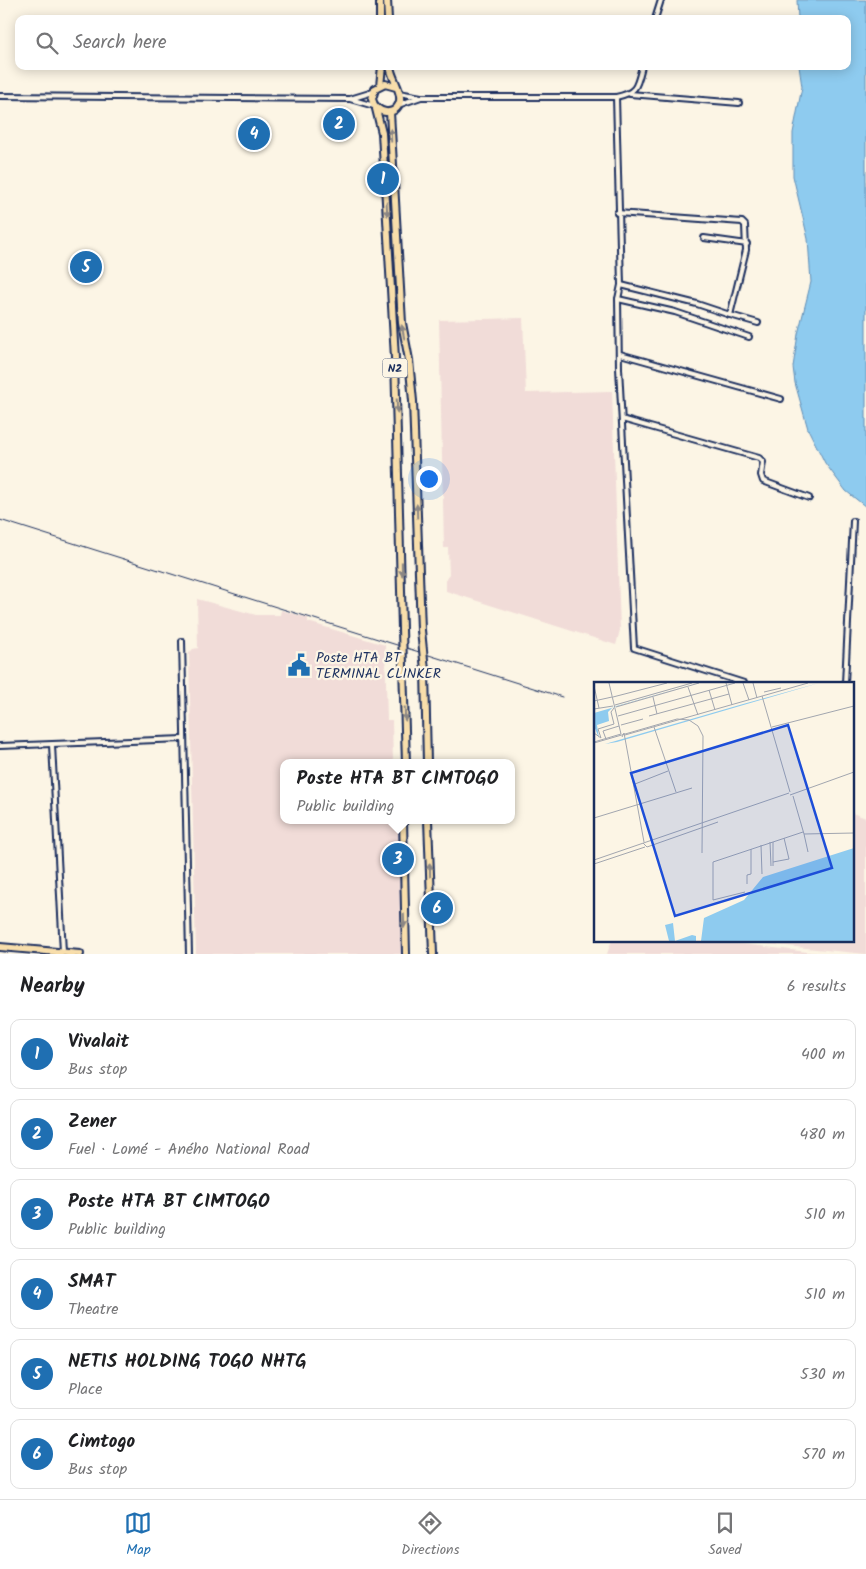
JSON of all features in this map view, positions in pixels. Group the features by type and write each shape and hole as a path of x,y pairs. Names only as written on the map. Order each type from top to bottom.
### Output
{"main road":[{"path":"380,0 380,15"},
{"path":"387,0 388,15"},
{"path":"380,86 382,70"},
{"path":"391,70 397,90 398,105 390,112 383,112 375,107 372,99 374,92 380,86 388,84 397,90"},
{"name":"N2","path":"375,107 382,133 395,358 406,759"},
{"name":"N2","path":"390,112 402,323 410,360 413,401 427,759"},
{"path":"403,824 406,954"},
{"path":"428,824 433,954"},
{"path":"0,947 80,954"}],"street":[{"path":"657,15 661,0"},
{"path":"630,94 637,84 641,70"},
{"path":"397,90 421,97 616,97 630,94 739,103"},
{"path":"0,96 350,99 374,92"},
{"path":"398,105 421,97"},
{"path":"616,97 620,285 618,299 634,648 741,682"},
{"path":"350,99 375,107"},
{"path":"617,213 737,220 745,225 747,244 730,315"},
{"path":"704,238 747,244"},
{"path":"620,285 697,304 758,324"},
{"path":"618,299 674,312 749,337"},
{"path":"620,354 781,398"},
{"path":"622,419 760,458 763,462 761,475 763,481 809,498"},
{"path":"845,682 853,521"},
{"path":"182,641 189,954"},
{"path":"0,746 183,739"},
{"path":"52,745 63,952"}],"shaded area":[{"path":"523,318 526,393 612,391 620,630 616,645 446,591 446,579 449,575 448,548 444,548 439,320"},
{"path":"197,599 256,615 280,615 281,610 308,618 308,622 385,645 387,720 392,720 393,759 280,759 280,824 399,824 404,954 196,954 189,653 193,649 198,648"},
{"path":"854,814 866,818 866,954 747,942 854,942"},
{"path":"611,942 726,942 824,954 607,954"}],"water":[{"path":"797,0 866,0 866,507 846,491 825,463 808,429 795,383 793,367 798,334 811,282 808,239 793,176 793,133 802,87 800,70 851,70 851,15 798,15"}],"railway":[{"path":"0,520 562,697"}],"place":[{"name":"Zener","path":"339,124"},
{"name":"SMAT","path":"254,134"},
{"name":"Vivalait","path":"383,179"},
{"name":"NETIS HOLDING TOGO NHTG","path":"86,267"},
{"name":"Poste HTA BT TERMINAL CLINKER","path":"299,665"},
{"name":"Poste HTA BT CIMTOGO","path":"398,859"},
{"name":"Cimtogo","path":"437,908"}]}
